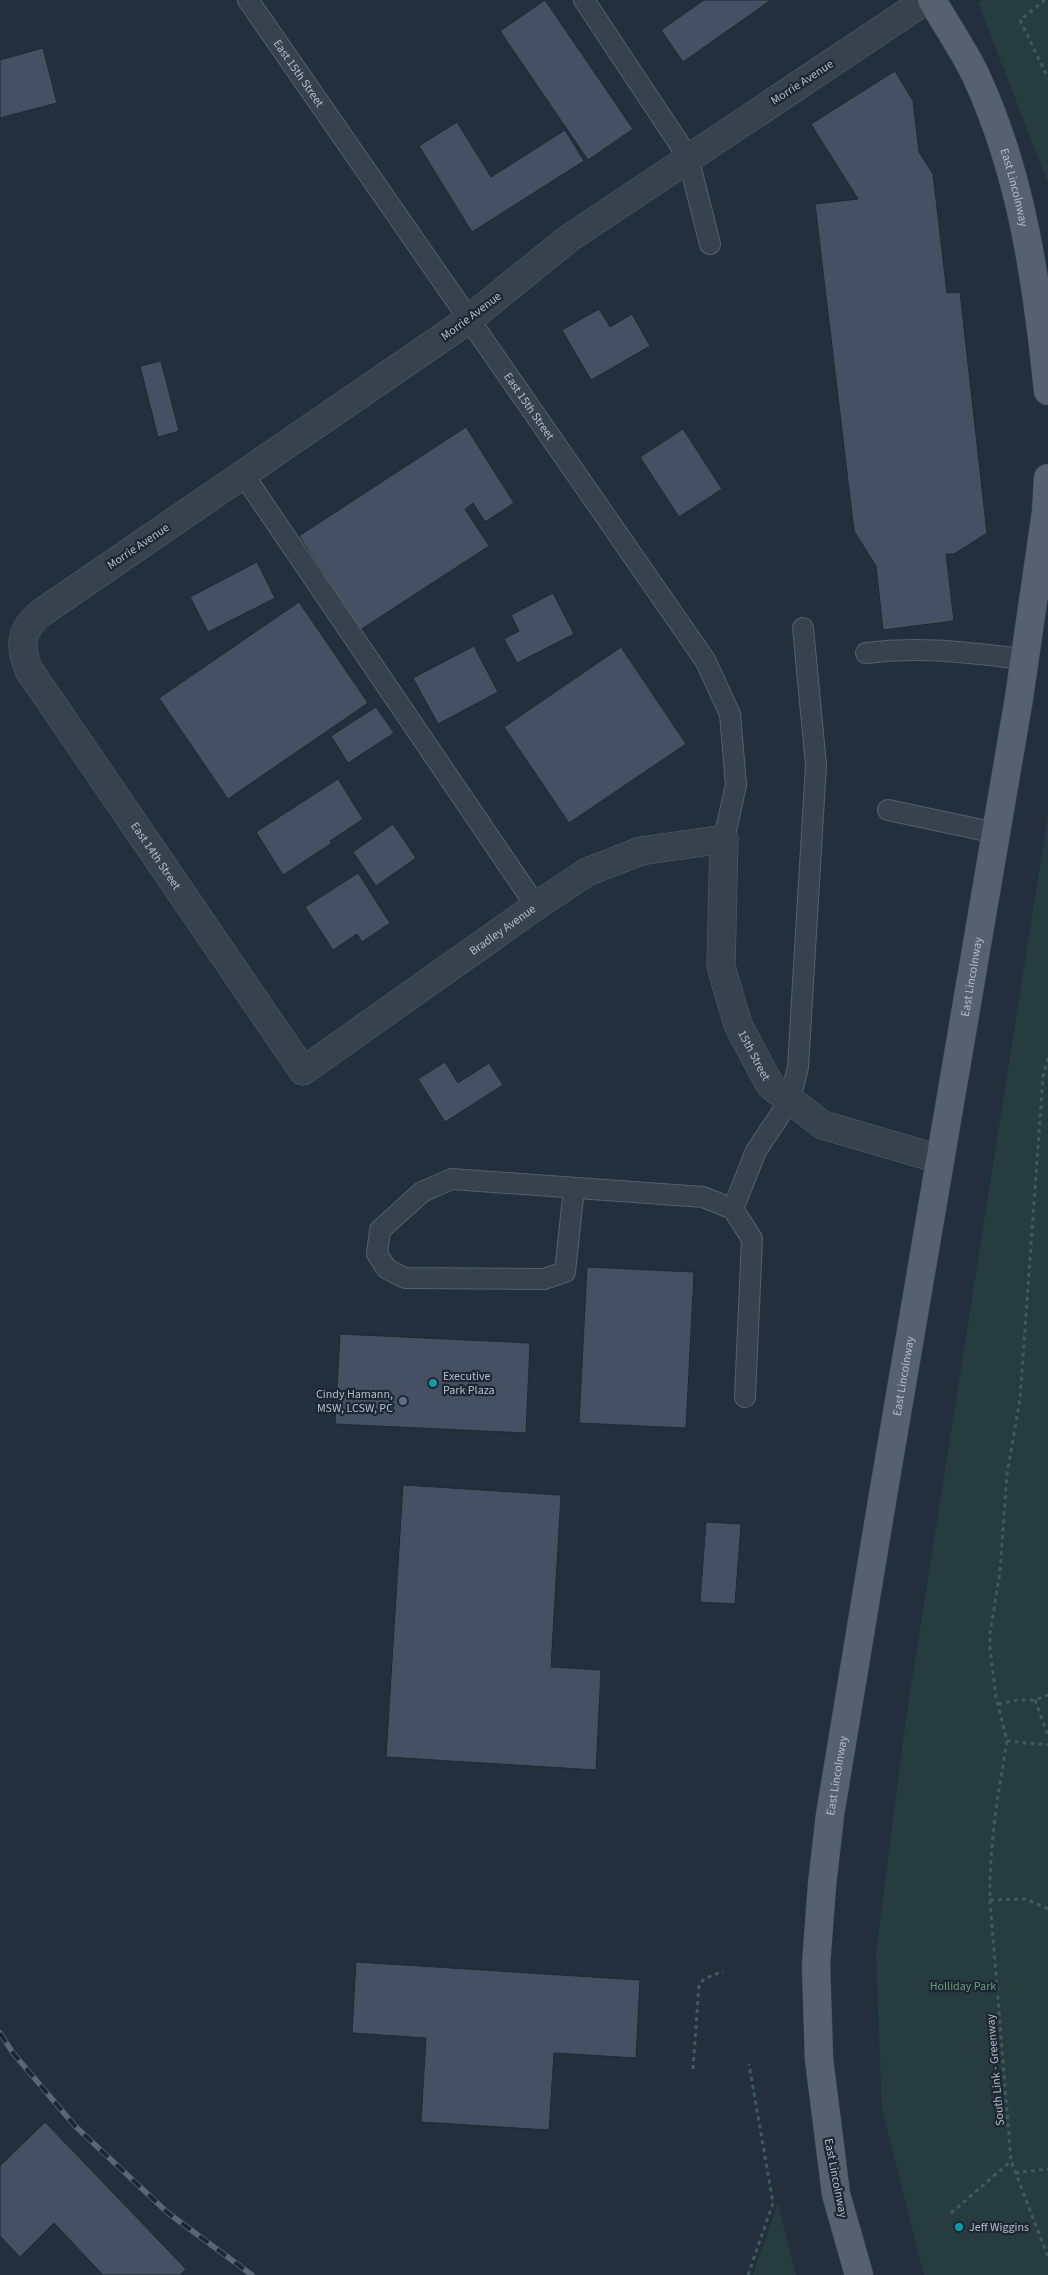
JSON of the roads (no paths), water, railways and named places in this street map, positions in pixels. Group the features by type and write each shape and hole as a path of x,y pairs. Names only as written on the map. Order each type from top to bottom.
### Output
{"main road":[{"name":"East Lincolnway","path":"932,0 976,74 995,120 1016,188 1031,258 1048,391"},
{"name":"East Lincolnway","path":"859,2275 836,2194 817,2041 816,1965 830,1815 939,1159 996,833 1046,512 1048,478"}],"street":[{"name":"Morrie Avenue","path":"23,637 30,622 41,613 468,320 568,239 688,157 926,0"},
{"name":"East 14th Street","path":"23,637 24,652 29,670 303,1071"},
{"name":"Bradley Avenue","path":"303,1071 587,872 641,850 724,839"},
{"name":"15th Street","path":"724,839 721,966 738,1025 770,1085 823,1125 939,1159"}],"lane":[{"name":"East 15th Street","path":"248,0 705,660 730,714 736,785 724,839"},
{"path":"584,0 688,157 710,244"},
{"path":"244,474 536,906"},
{"path":"733,1209 756,1151 790,1100 798,1067 816,765 803,628"},
{"path":"866,653 906,649 932,649 1024,660"},
{"path":"888,810 996,833"},
{"path":"574,1188 565,1272 544,1280 405,1278 387,1269 377,1254 380,1230 422,1192 452,1179 703,1197 733,1209 752,1239 745,1398"}],"railway":[{"path":"0,2033 13,2053 75,2126 168,2213 252,2275"}],"place":[{"name":"Executive Park Plaza","path":"433,1383"},
{"name":"Cindy Hamann, MSW, LCSW, PC","path":"403,1401"},
{"name":"Jeff Wiggins","path":"959,2227"}],"park label":[{"name":"Holliday Park","path":"963,1986"}]}
